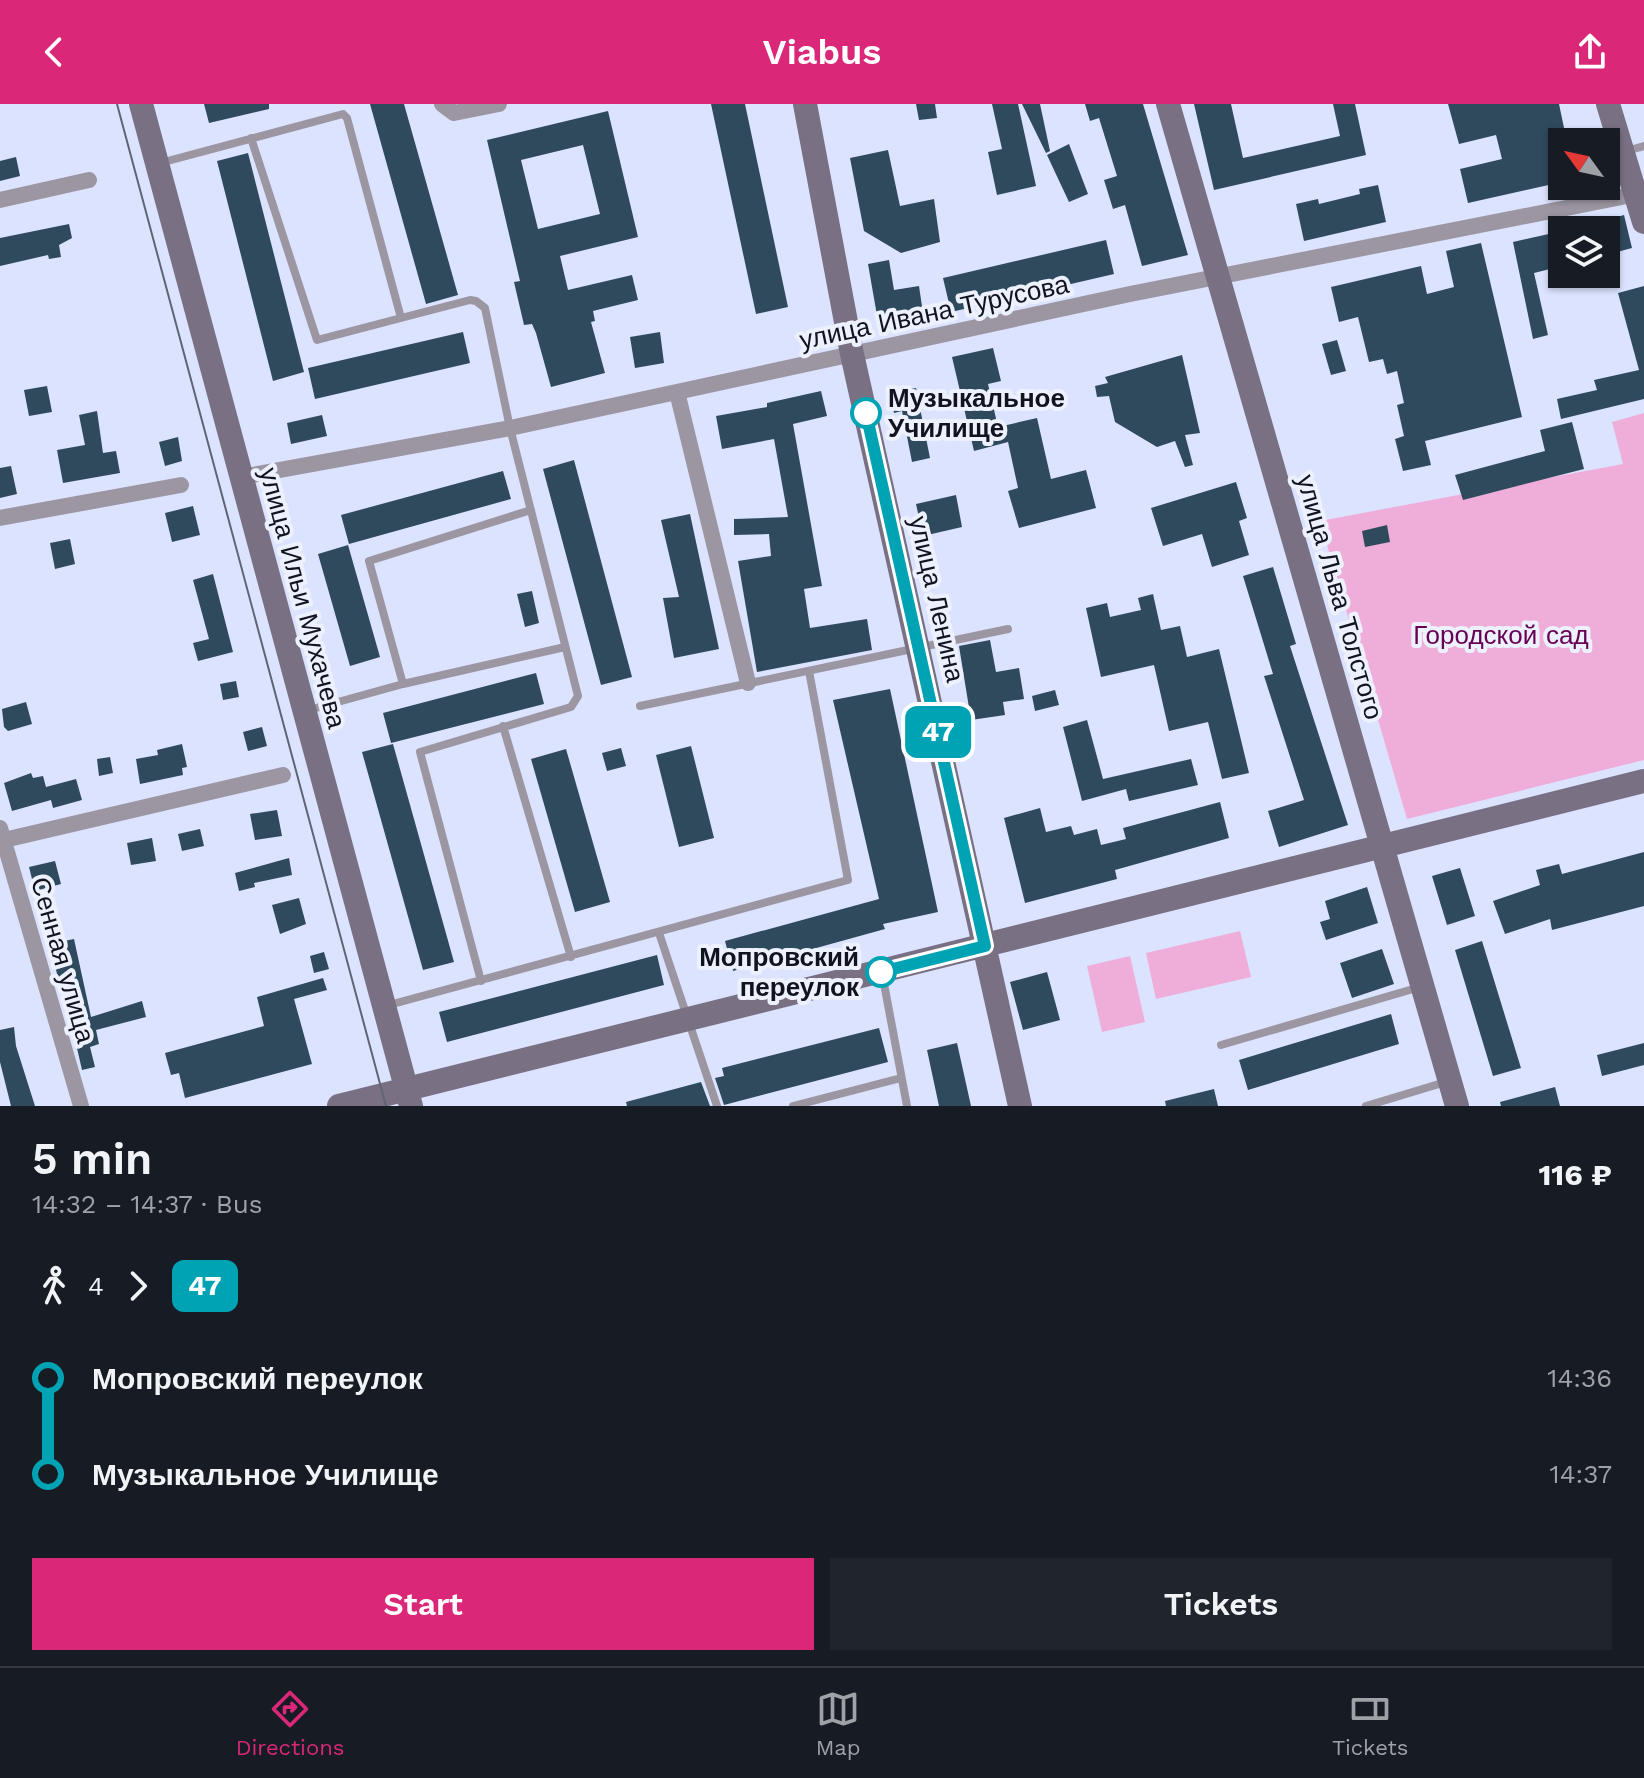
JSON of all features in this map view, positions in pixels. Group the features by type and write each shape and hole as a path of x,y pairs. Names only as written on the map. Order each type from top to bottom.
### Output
{"street":[{"name":"улица Ильи Мухачева","path":"141,104 409,1098"},
{"path":"442,104 454,113 499,104"},
{"name":"улица Ленина","path":"805,104 852,354 1020,1106"},
{"name":"улица Льва Толстого","path":"1168,104 1215,278 1457,1106"},
{"path":"1608,104 1634,149 1637,194 1644,222"},
{"path":"0,200 89,180"},
{"name":"улица Ивана Турусова","path":"241,477 510,428 1215,278 1637,194"},
{"path":"677,392 748,683"},
{"path":"0,518 181,485"},
{"path":"1,837 283,775"},
{"path":"339,1106 409,1098 689,1019 1644,781"},
{"name":"Сенная улица","path":"1,837 81,1106"}],"lane":[{"path":"158,164 336,114 347,118 401,318"},
{"path":"251,138 317,340 470,300 481,303 485,308 510,428 576,702 420,752 481,981"},
{"path":"403,684 369,561 531,510"},
{"path":"640,706 1008,629"},
{"path":"304,712 403,684 565,647"},
{"path":"384,1006 848,880 809,671"},
{"path":"503,726 571,957"},
{"path":"659,933 717,1106"},
{"path":"882,972 907,1106"},
{"path":"1221,1045 1422,986"},
{"path":"793,1106 901,1078"},
{"path":"1366,1106 1450,1080"}],"green space":[{"name":"Городской сад","path":"1644,413 1644,760 1407,819 1320,521 1623,464 1612,422"},
{"path":"1240,931 1251,977 1156,999 1146,953"},
{"path":"1130,956 1145,1022 1102,1032 1087,966"}],"building":[{"path":"204,104 269,104 269,109 209,123"},
{"path":"370,104 404,104 458,295 426,304"},
{"path":"711,104 745,104 788,307 756,314"},
{"path":"916,104 935,104 937,118 919,120"},
{"path":"992,104 1018,104 1036,186 997,195 988,152 1002,149"},
{"path":"1022,104 1040,104 1050,151 1046,153"},
{"path":"1085,104 1143,104 1188,255 1142,266 1125,205 1113,209 1104,180 1117,176 1099,118 1090,121"},
{"path":"1194,104 1231,104 1243,158 1340,136 1333,104 1355,104 1366,155 1214,190"},
{"path":"1448,104 1559,104 1564,128 1548,128 1548,185 1468,203 1460,169 1502,159 1496,135 1459,144"},
{"path":"608,111 638,237 560,256 568,290 632,275 638,300 593,311 595,321 591,322 605,373 551,387 536,333 532,324 524,325 514,282 520,281 487,140","holes":["583,145 600,214 538,229 521,160"]},
{"path":"1069,144 1088,194 1069,202 1047,155"},
{"path":"888,150 900,206 934,199 940,242 901,253 864,231 850,158"},
{"path":"248,153 304,372 273,381 217,161"},
{"path":"16,157 20,176 0,181 0,161"},
{"path":"1378,185 1386,222 1304,241 1296,204 1318,199 1319,204 1360,194 1359,189"},
{"path":"1624,215 1632,248 1620,251 1620,216"},
{"path":"69,224 72,238 59,245 61,257 49,259 48,255 0,266 0,238"},
{"path":"1548,234 1548,270 1534,273 1548,335 1533,339 1513,242"},
{"path":"1106,240 1114,274 951,312 943,278"},
{"path":"1481,243 1522,417 1425,441 1431,465 1403,471 1395,439 1404,436 1397,405 1404,403 1397,371 1387,374 1383,359 1369,362 1358,317 1339,322 1331,287 1421,266 1427,294 1454,287 1446,251"},
{"path":"889,260 894,290 919,286 924,320 879,327 868,264"},
{"path":"1644,286 1644,399 1561,419 1557,399 1597,390 1594,380 1639,370 1618,293"},
{"path":"463,332 470,363 315,399 308,368"},
{"path":"660,332 664,363 635,368 630,337"},
{"path":"1337,340 1346,371 1331,375 1322,344"},
{"path":"993,348 1001,381 988,384 998,427 1037,418 1051,479 1086,470 1096,508 1019,528 1008,491 1018,488 1008,442 974,451 952,357"},
{"path":"1182,355 1200,433 1185,435 1193,465 1185,467 1175,441 1157,447 1115,422 1109,396 1097,397 1095,386 1108,383 1105,377"},
{"path":"47,386 52,412 29,416 24,390"},
{"path":"916,388 930,458 912,462 902,411 894,413 890,393"},
{"path":"821,391 827,416 793,424 822,586 804,589 810,628 867,619 872,650 757,672 738,561 771,556 769,534 734,535 734,519 788,517 774,439 722,449 716,416 767,407 767,403"},
{"path":"97,411 103,453 116,451 120,473 63,483 57,450 85,445 79,415"},
{"path":"322,415 327,436 291,444 287,423"},
{"path":"1572,422 1584,469 1463,500 1455,475 1545,451 1540,430"},
{"path":"178,437 182,461 165,466 159,442"},
{"path":"574,460 632,677 601,685 543,469"},
{"path":"11,466 17,494 0,498 0,468"},
{"path":"503,471 511,499 349,544 341,515"},
{"path":"1236,482 1247,518 1239,521 1249,555 1212,567 1202,534 1163,546 1151,508"},
{"path":"956,495 962,527 923,536 916,504"},
{"path":"193,506 200,535 172,542 165,513"},
{"path":"690,514 719,649 674,658 663,598 679,597 661,520"},
{"path":"1387,525 1390,542 1365,547 1362,531"},
{"path":"70,539 75,564 55,569 50,543"},
{"path":"348,545 380,657 350,666 318,554"},
{"path":"1273,567 1296,644 1290,646 1348,825 1279,847 1268,811 1304,800 1264,676 1273,674 1243,576"},
{"path":"213,574 233,652 198,661 193,643 209,639 193,580"},
{"path":"532,591 539,623 525,627 517,594"},
{"path":"1153,594 1161,630 1180,626 1187,657 1219,649 1249,773 1222,779 1208,722 1169,731 1154,665 1101,677 1086,608 1107,603 1110,617 1141,610 1138,598"},
{"path":"990,640 996,672 1019,668 1024,699 1003,702 1005,715 971,720 959,646"},
{"path":"536,673 544,704 391,743 383,713"},
{"path":"236,681 239,697 223,700 220,684"},
{"path":"890,689 938,912 883,924 885,929 733,971 725,941 879,899 833,700"},
{"path":"1055,690 1059,705 1035,711 1032,696"},
{"path":"26,702 32,724 8,731 4,727 2,709"},
{"path":"1087,720 1103,779 1191,759 1198,785 1129,801 1126,789 1082,801 1063,727"},
{"path":"262,727 267,746 248,751 243,732"},
{"path":"182,744 187,767 182,768 183,775 140,784 136,759 158,755 157,750"},
{"path":"393,744 454,962 423,970 362,752"},
{"path":"691,746 714,838 679,847 656,755"},
{"path":"621,748 626,766 607,771 602,753"},
{"path":"566,749 610,902 575,912 531,759"},
{"path":"110,757 113,773 99,776 97,759"},
{"path":"31,773 33,778 43,776 46,787 76,779 82,800 53,808 51,800 12,811 4,783"},
{"path":"1220,802 1229,838 1115,870 1117,879 1025,903 1004,818 1040,808 1046,832 1071,826 1074,835 1097,829 1101,845 1126,839 1123,828"},
{"path":"277,810 282,836 255,840 250,814"},
{"path":"200,829 204,846 182,851 178,834"},
{"path":"152,838 156,861 131,865 127,843"},
{"path":"1644,852 1644,906 1552,930 1550,919 1505,934 1493,901 1540,885 1536,870 1559,864 1562,874"},
{"path":"289,858 292,875 254,883 255,887 239,891 235,873"},
{"path":"55,861 61,884 35,891 29,867"},
{"path":"1460,868 1475,916 1447,925 1432,876"},
{"path":"1367,887 1378,923 1326,940 1320,922 1330,919 1325,901"},
{"path":"299,898 306,924 280,934 272,905"},
{"path":"74,939 91,1017 142,1001 146,1017 96,1030 99,1044 90,1047 95,1067 82,1070 74,1035 80,1034 74,1005 66,1007 49,944"},
{"path":"1482,941 1521,1068 1493,1076 1455,950"},
{"path":"1382,949 1394,984 1352,998 1340,963"},
{"path":"324,952 329,969 314,973 310,956"},
{"path":"657,955 664,985 447,1042 439,1012"},
{"path":"1047,972 1060,1020 1023,1030 1010,982"},
{"path":"323,978 327,990 294,999 312,1064 185,1098 179,1073 171,1075 165,1053 264,1026 257,997"},
{"path":"1391,1014 1399,1044 1248,1090 1239,1060"},
{"path":"14,1027 16,1046 35,1106 11,1106 0,1062 0,1030"},
{"path":"879,1028 888,1062 724,1105 715,1078 724,1076 722,1068"},
{"path":"957,1043 971,1106 939,1106 927,1050"},
{"path":"1644,1043 1644,1065 1602,1076 1597,1055"},
{"path":"701,1082 710,1106 627,1106 626,1102"},
{"path":"1555,1087 1560,1106 1501,1106 1500,1102"},
{"path":"1214,1089 1218,1106 1166,1106 1165,1101"}],"tram line":[{"path":"117,104 386,1106"}],"bus line":[{"name":"47","path":"866,413 985,946 881,972"}],"place":[{"name":"Музыкальное Училище","path":"866,413"},
{"name":"Мопровский переулок","path":"881,972"}]}
